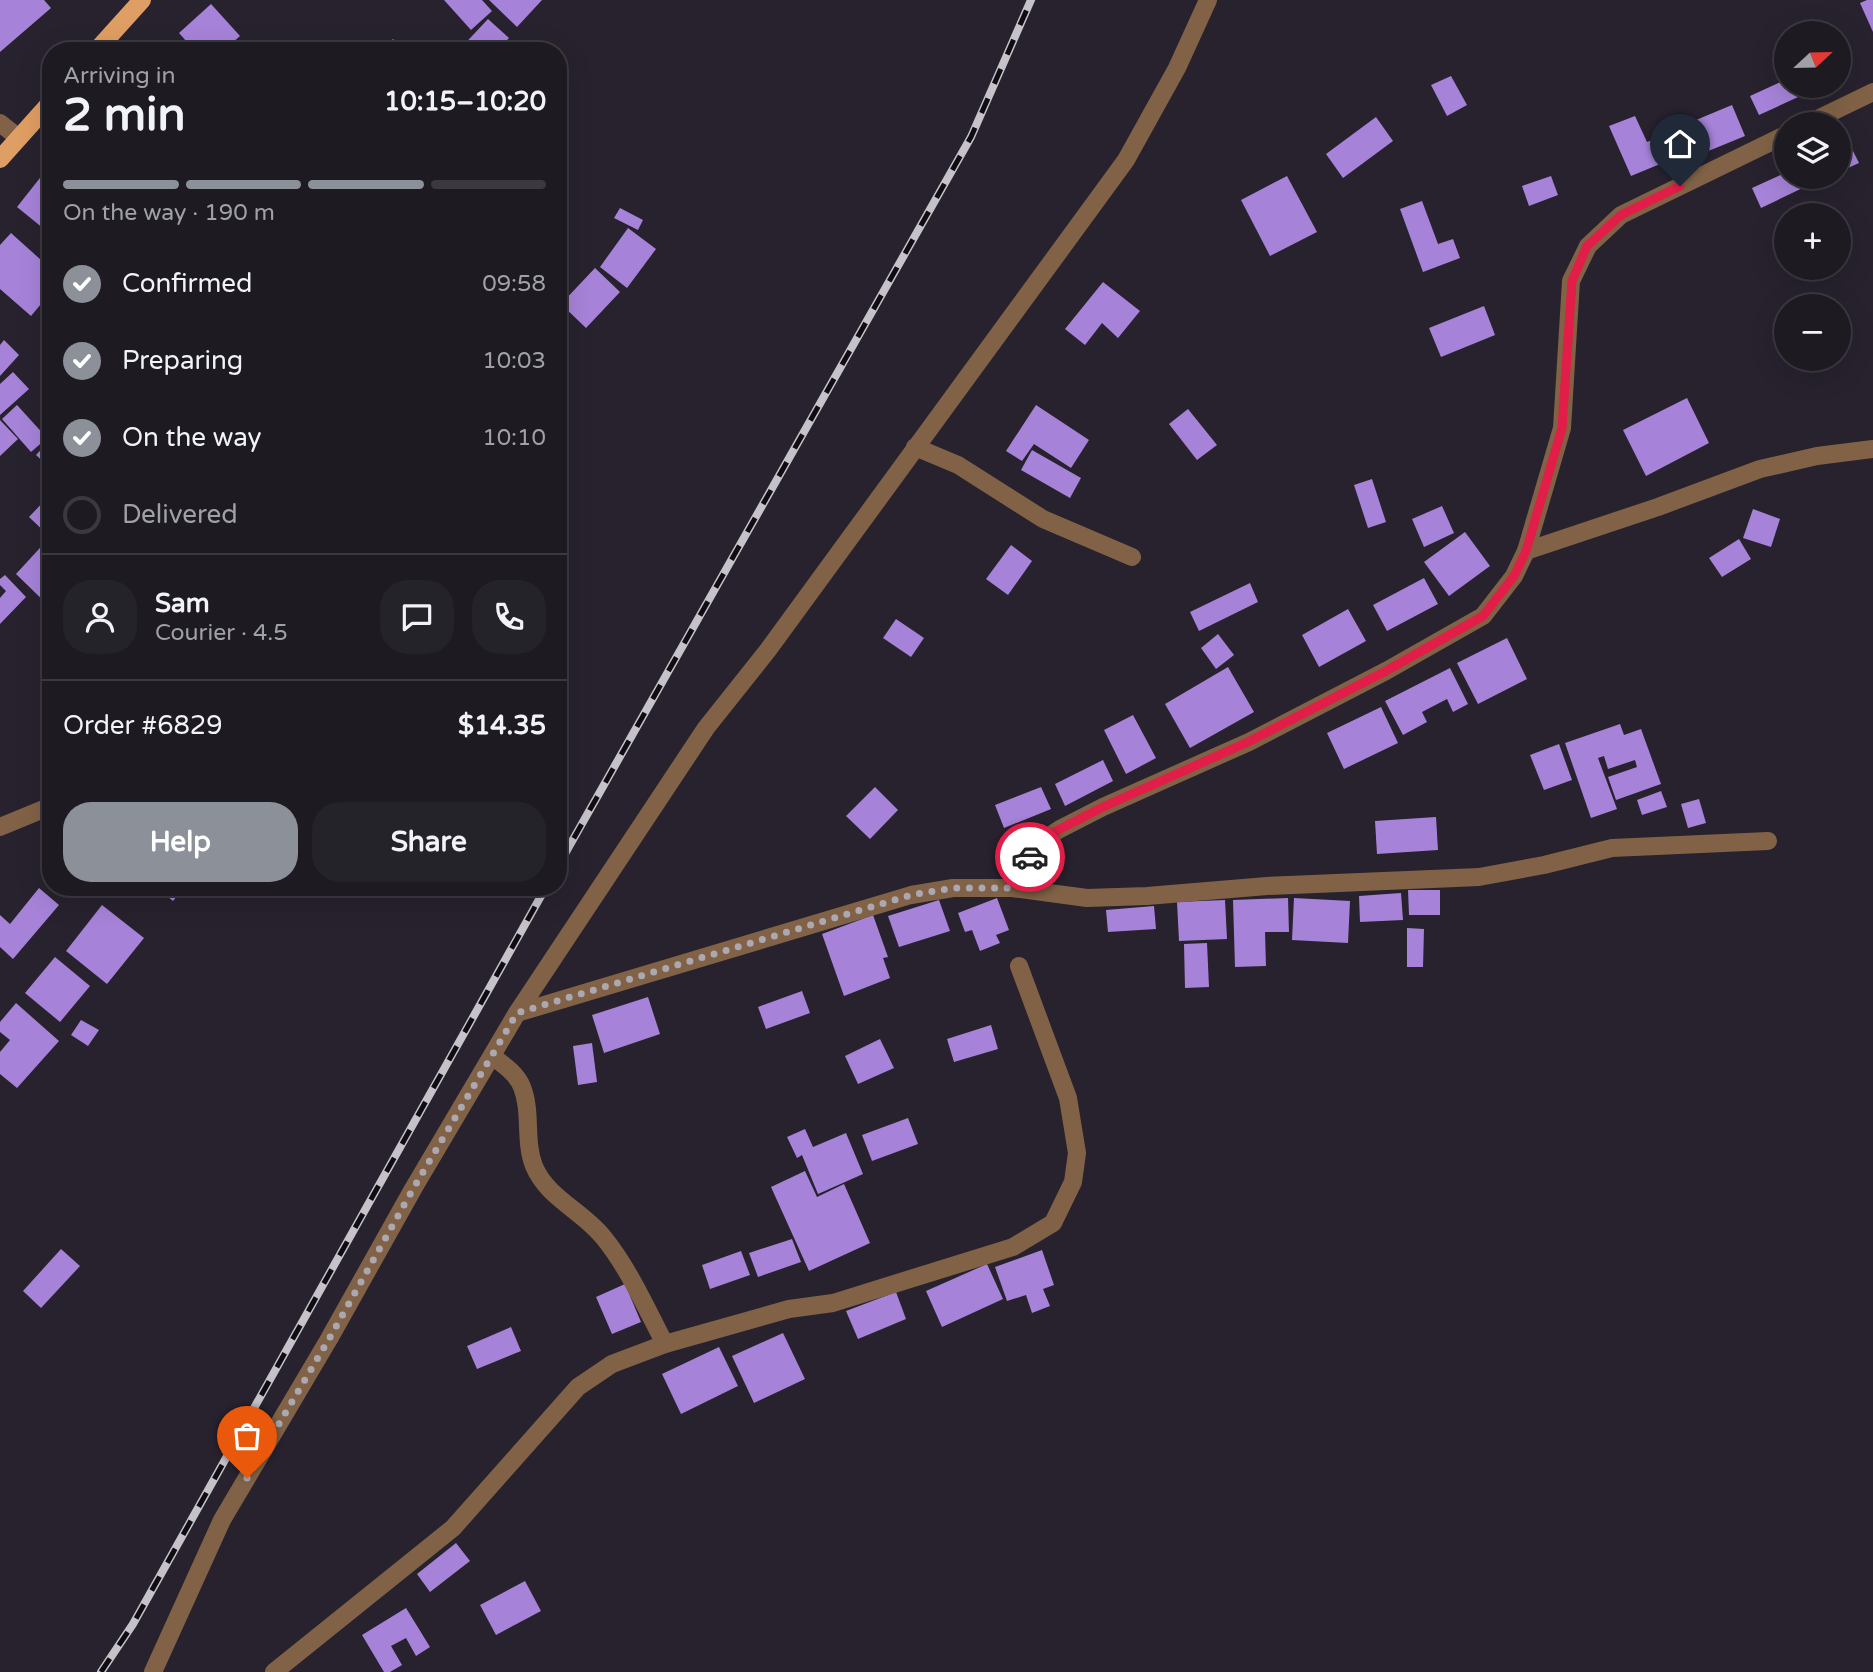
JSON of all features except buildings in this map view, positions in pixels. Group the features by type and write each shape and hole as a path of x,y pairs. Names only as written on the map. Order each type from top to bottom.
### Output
{"main road":[{"path":"104,42 142,0"},
{"path":"0,159 42,112"}],"street":[{"path":"153,1672 222,1520 517,1013 706,728 768,650 1126,160 1177,68 1208,0"},
{"path":"1832,112 1873,92"},
{"path":"0,123 19,138"},
{"path":"1012,888 1037,844 1060,829 1248,742 1386,671 1483,616 1514,576 1526,551 1562,428 1572,281 1587,246 1621,215 1774,140"},
{"path":"915,447 958,465 1043,519 1132,557"},
{"path":"1526,551 1760,469 1817,456 1873,449"},
{"path":"0,827 42,810"},
{"path":"517,1013 911,895 953,888 1012,888 1087,898 1307,884 1479,877 1545,865 1612,848 1768,841"},
{"path":"274,1672 453,1528 578,1387 612,1364 664,1344 789,1309 833,1303 1013,1247 1052,1223 1073,1181 1077,1153 1068,1098 1019,966"},
{"path":"493,1057 510,1069 522,1087 528,1144 543,1184 603,1236 626,1269 664,1344"}],"railway":[{"path":"567,850 971,137 1031,0"},
{"path":"101,1672 133,1624 541,896"}],"way so far":[{"path":"247,1478 517,1013 911,895 953,888 1012,888 1030,857"}],"route":[{"path":"1030,857 1037,844 1060,829 1248,742 1386,671 1483,616 1514,576 1526,551 1562,428 1572,281 1587,246 1621,215 1680,186"}]}
